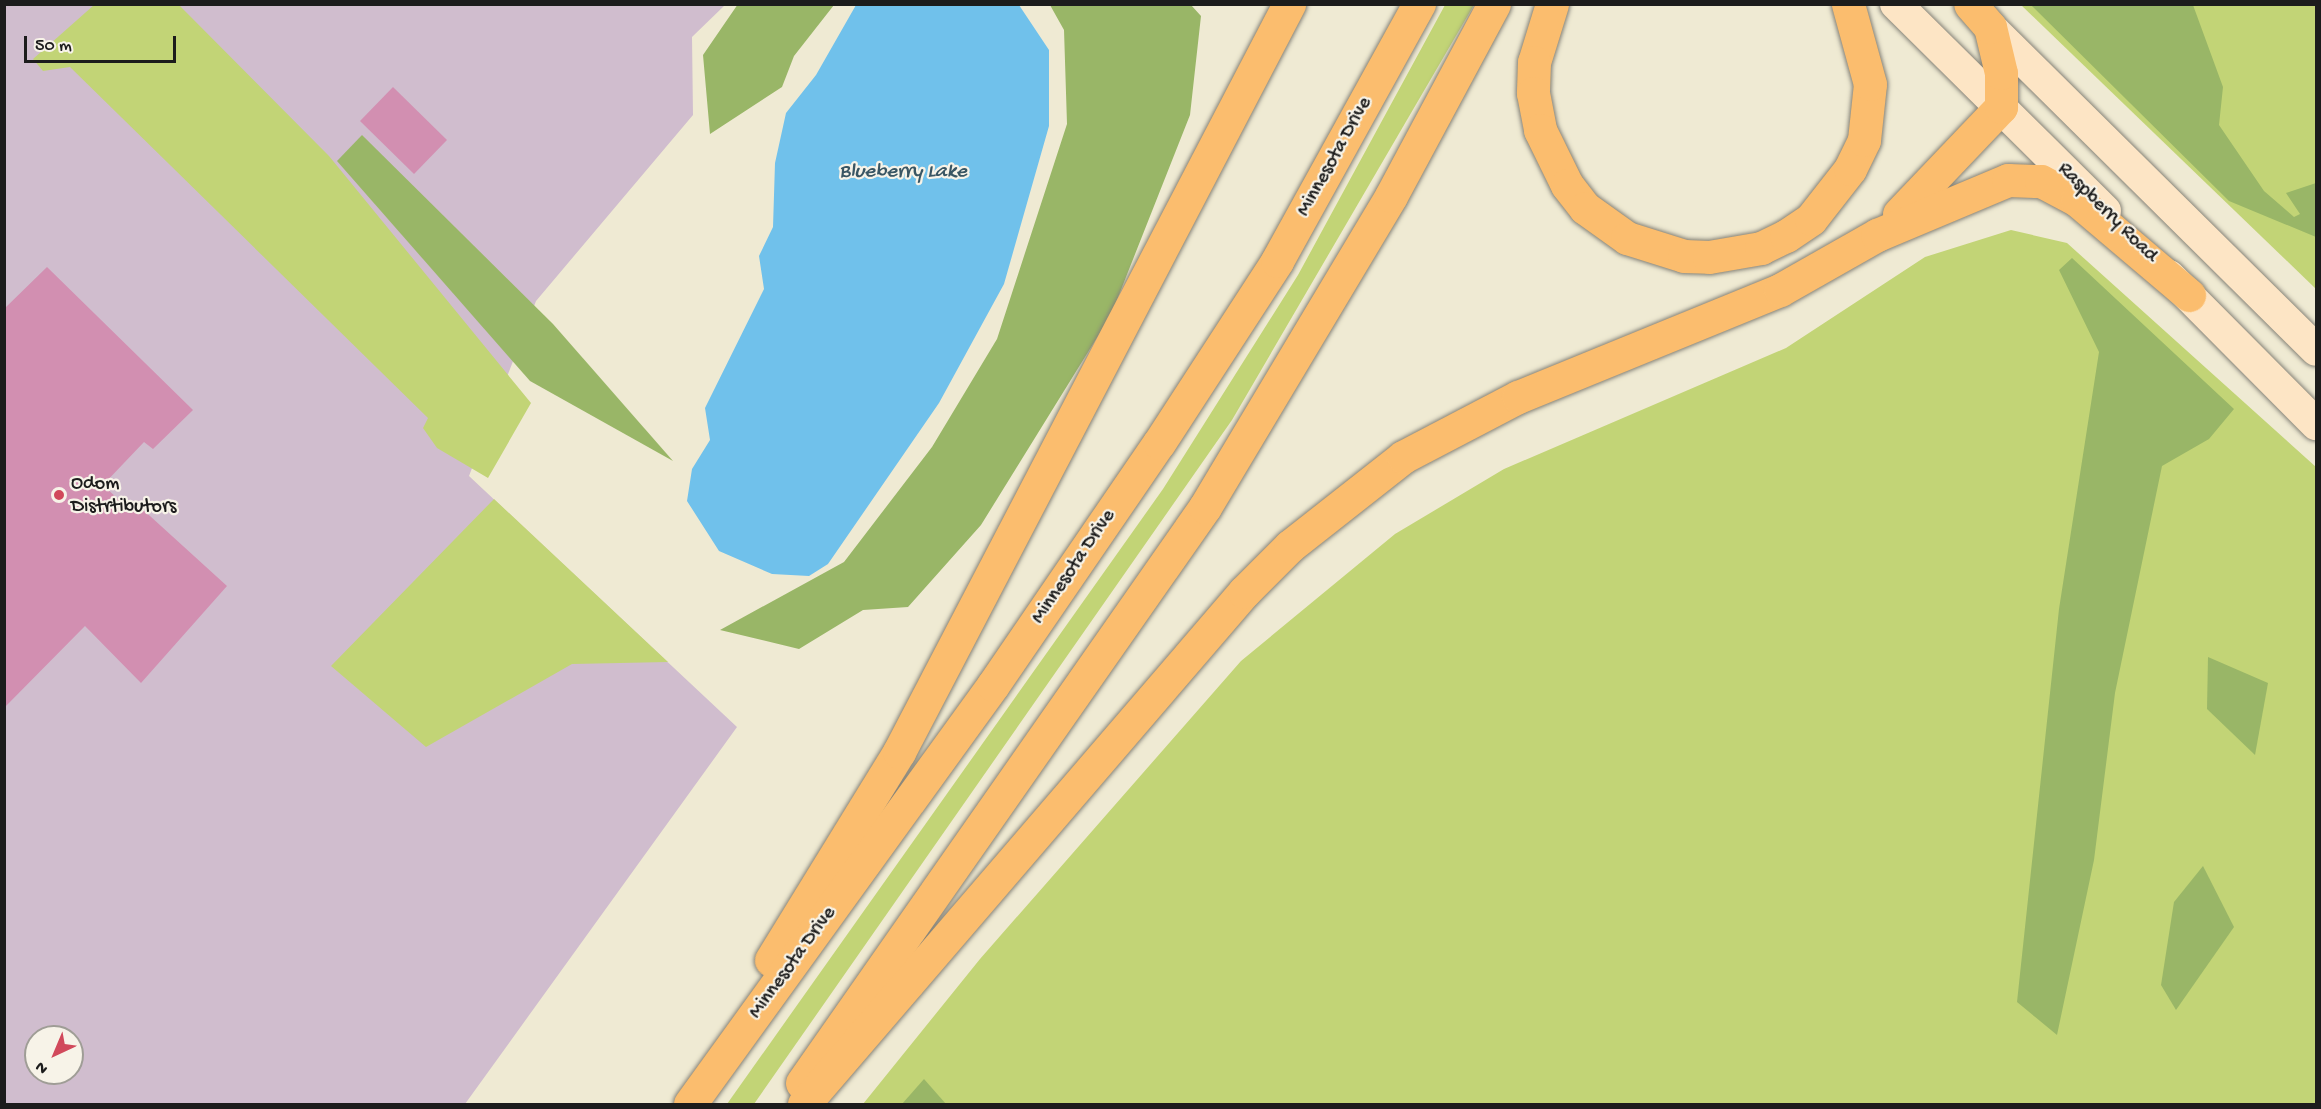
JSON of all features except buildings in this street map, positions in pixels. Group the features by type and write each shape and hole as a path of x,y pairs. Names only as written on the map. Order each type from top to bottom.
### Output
{"highway":[{"path":"688,1104 899,752 1289,4"},
{"name":"Minnesota Drive","path":"688,1104 993,685 1159,443 1276,261 1419,4"},
{"path":"787,1104 1206,507 1392,196 1494,4"},
{"path":"1552,4 1534,62 1533,93 1540,130 1567,185 1585,208 1627,238 1651,248 1709,257 1761,248 1786,236 1811,219 1851,169 1864,140 1870,84 1848,4"},
{"path":"1877,235 1941,176 2001,107 2001,73 1980,16"},
{"path":"804,1104 1244,592 1327,516 1402,457 1489,412 1780,290 1877,235 1976,190 2008,180 2042,181 2077,200 2189,295"}],"main road":[{"name":"Raspberry Road","path":"1896,4 2316,424"},
{"path":"1980,16 2316,350"}],"shaded area":[{"path":"5,5 725,5 692,37 693,115 536,301 469,476 737,727 465,1104 5,1104"}],"green space":[{"path":"738,4 834,5 794,56 782,87 710,134 703,55"},
{"path":"94,5 179,5 329,156 531,403 488,478 437,448 423,428 428,418 70,67 43,71 33,59"},
{"path":"1050,5 1191,5 1201,16 1190,115 1111,315 981,525 908,607 863,610 799,649 720,630 844,562 932,447 997,339 1067,124 1064,30"},
{"path":"1445,5 1474,5 1232,420 754,1104 727,1104 1163,489 1298,275"},
{"path":"2021,5 2316,5 2316,289"},
{"path":"2031,5 2193,5 2223,87 2219,125 2264,191 2294,217 2300,214 2286,193 2316,183 2316,237 2229,201"},
{"path":"362,135 553,324 673,461 530,381 337,161"},
{"path":"2011,230 2067,243 2316,467 2316,1104 863,1104 980,959 1241,661 1395,534 1504,469 1786,348 1925,257"},
{"path":"2072,258 2234,409 2209,439 2162,466 2115,693 2094,860 2057,1035 2017,1002 2059,609 2099,352 2059,270"},
{"path":"494,499 668,662 572,664 426,747 331,666"},
{"path":"2208,657 2268,683 2255,755 2207,709"},
{"path":"2203,866 2234,927 2176,1010 2161,985 2174,902"},
{"path":"924,1079 946,1104 902,1104"}],"water":[{"name":"Blueberry Lake","path":"856,5 1019,5 1049,50 1049,126 1004,284 939,403 828,564 809,576 772,574 719,551 687,501 692,469 710,440 705,408 764,289 759,256 773,227 775,163 786,113 816,75"}],"place":[{"name":"Odom Distrtibutors","path":"59,495"}]}
